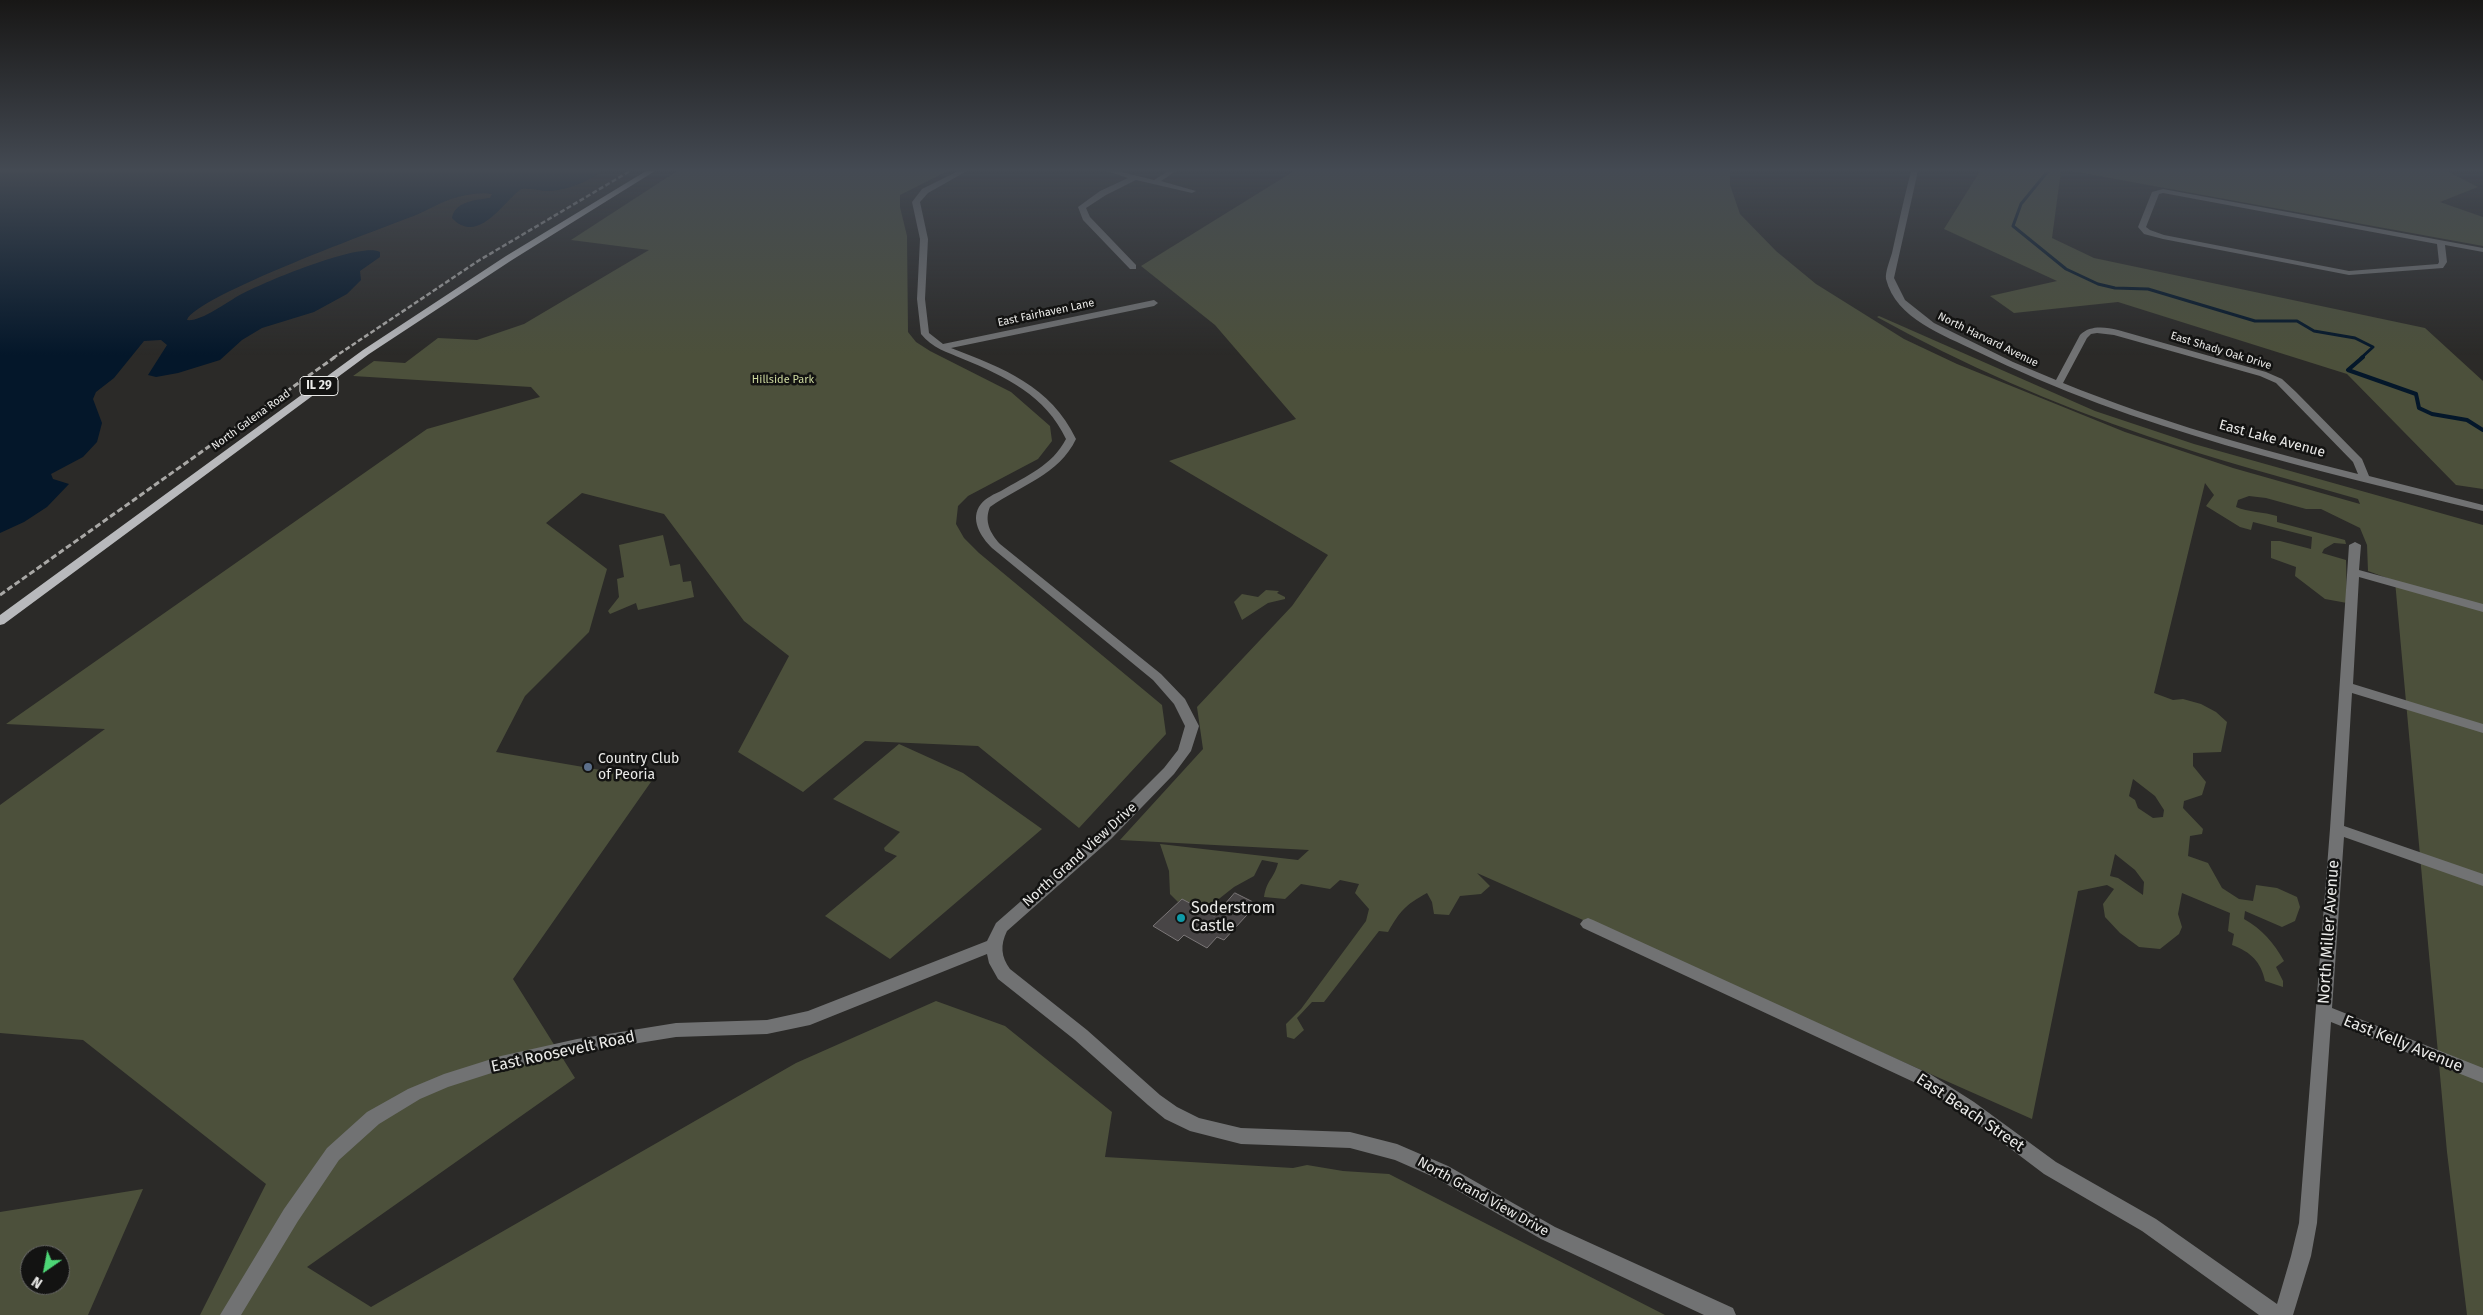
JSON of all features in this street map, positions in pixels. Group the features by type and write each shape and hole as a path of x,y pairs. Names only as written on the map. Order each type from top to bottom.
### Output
{"main road":[{"name":"North Galena Road","path":"0,621 366,352 551,232"}],"street":[{"name":"North Grand View Drive","path":"923,232 924,239 921,295 923,326 928,338 1002,372 1029,389 1062,420 1072,439 1068,448 1045,469 986,505 981,522 988,538 1157,677 1180,702 1192,726 1184,751 1169,771 1106,836 1006,921 998,933 994,945 996,963 1010,980 1081,1035 1154,1100 1185,1120 1219,1132 1241,1136 1350,1140 1397,1152 1442,1172 1548,1233 1726,1315"},
{"path":"1100,232 1133,267"},
{"name":"North Harvard Avenue","path":"1900,232 1890,274 1891,284 1897,296 1913,313 1945,333 2058,384"},
{"path":"2148,232 2167,238 2340,272 2360,274 2438,266 2443,262 2441,242"},
{"path":"2388,232 2483,250"},
{"name":"East Fairhaven Lane","path":"942,346 1154,303"},
{"name":"East Shady Oak Drive","path":"2058,384 2084,335 2101,330 2127,335 2256,372 2279,382 2289,390 2358,461 2365,478"},
{"name":"East Lake Avenue","path":"2058,384 2136,414 2220,441 2483,508"},
{"name":"North Miller Avenue","path":"2283,1315 2301,1256 2308,1224 2337,829 2355,545"},
{"path":"2353,572 2483,608"},
{"path":"2345,686 2483,729"},
{"path":"2337,829 2483,880"},
{"name":"East Beach Street","path":"1588,924 1924,1079 1981,1116 2050,1168 2154,1229 2276,1315"},
{"name":"East Roosevelt Road","path":"230,1315 329,1159 373,1118 414,1094 444,1081 501,1063 577,1046 676,1030 767,1027 810,1018 994,945"},
{"name":"East Kelly Avenue","path":"2323,1012 2483,1076"}],"green space":[{"name":"Hillside Park","path":"583,232 906,232 908,332 916,342 930,351 1011,392 1050,426 1052,441 1038,459 968,496 958,506 956,524 964,538 979,553 1162,705 1166,734 1079,828 978,746 865,741 803,792 738,752 789,656 744,621 664,514 582,493 546,523 607,569 589,632 525,696 496,752 653,779 513,979 575,1078 307,1267 371,1307 796,1063 936,1001 1005,1026 1112,1112 1105,1157 1293,1168 1307,1165 1343,1171 1389,1174 1665,1315 200,1315 266,1184 83,1040 0,1033 0,805 105,729 6,724 427,429 540,397 531,387 353,376 374,361 405,363 438,338 477,340 524,324 649,250 571,240"},
{"path":"1195,232 1758,232 1776,251 1816,284 1904,339 1957,364 2125,432 2233,468 2360,504 2358,499 2199,453 2078,411 1976,367 1909,335 1877,317 1879,316 2095,411 2194,444 2483,525 2483,1315 2467,1315 2447,1152 2395,581 2368,571 2367,545 2360,528 2321,509 2306,509 2266,498 2249,496 2238,500 2236,507 2277,516 2277,522 2345,540 2346,544 2334,543 2324,549 2322,553 2346,560 2347,603 2325,599 2295,576 2296,567 2271,558 2271,541 2280,541 2311,549 2312,537 2253,522 2251,530 2240,527 2206,506 2214,495 2205,483 2154,693 2173,700 2183,699 2201,704 2216,712 2227,722 2221,752 2193,753 2193,766 2206,782 2202,795 2184,801 2183,808 2203,829 2202,834 2190,836 2188,856 2208,863 2222,888 2239,899 2253,901 2256,885 2277,888 2297,897 2300,907 2295,921 2282,927 2245,911 2244,919 2267,937 2284,961 2276,967 2283,981 2283,987 2265,981 2261,968 2250,954 2232,945 2234,934 2228,931 2230,913 2182,893 2178,914 2182,927 2179,934 2160,949 2139,947 2120,933 2105,917 2103,904 2114,889 2107,885 2078,891 2032,1119 1477,873 1490,886 1481,894 1460,896 1449,915 1434,914 1432,902 1427,893 1404,909 1388,932 1379,931 1324,1002 1312,1002 1297,1018 1304,1030 1294,1039 1287,1037 1286,1024 1301,1009 1366,921 1369,909 1355,893 1359,884 1340,880 1330,889 1301,884 1285,899 1264,897 1278,863 1262,860 1254,876 1234,887 1215,902 1196,907 1182,899 1178,902 1170,894 1169,871 1160,844 1298,860 1309,850 1120,840 1203,749 1197,707 1292,606 1328,555 1169,461 1296,419 1215,325 1141,266","holes":["2133,779 2155,796 2164,810 2163,817 2153,818 2138,808 2135,800 2129,796","2115,854 2135,870 2144,882 2143,895 2118,878 2110,876"]},
{"path":"1951,232 2053,232 2052,238 2094,258 2425,328 2483,381 2483,489 2456,485 2347,374 2118,302 2014,313 1990,296 2057,281"},
{"path":"2408,232 2483,232 2483,246"},
{"path":"663,535 670,566 680,564 683,582 691,581 694,597 638,610 636,603 610,614 608,611 619,597 617,579 624,577 619,545"},
{"path":"1266,590 1279,591 1277,593 1285,597 1285,599 1268,603 1242,620 1234,602 1242,594 1258,597"},
{"path":"899,744 963,773 1042,829 890,959 825,916 897,856 885,851 884,848 900,832 833,799"},
{"path":"143,1189 88,1315 0,1315 0,1212"}],"water":[{"path":"0,232 371,232 292,263 222,295 198,309 187,320 206,315 249,290 310,265 369,250 380,252 380,257 360,271 361,280 347,294 314,312 262,328 242,340 220,360 178,373 156,377 148,375 167,345 161,340 144,341 114,378 96,392 93,399 102,423 97,442 83,457 51,474 53,479 69,484 47,507 24,522 0,533"}],"building":[{"name":"Soderstrom Castle","path":"1235,893 1257,904 1224,940 1217,937 1207,948 1184,935 1178,941 1153,926 1182,899 1214,916"}],"waterway":[{"path":"2021,232 2066,269 2098,284 2115,288 2148,289 2255,321 2297,321 2314,331 2355,338 2373,347 2361,358"},
{"path":"2363,357 2348,370 2416,394 2419,408 2432,414 2467,420 2483,430"}],"railway":[{"path":"333,358 478,261 526,232"},
{"path":"0,595 335,357"}],"place":[{"name":"Country Club of Peoria","path":"588,767"},
{"name":"Soderstrom Castle","path":"1181,918"}]}
